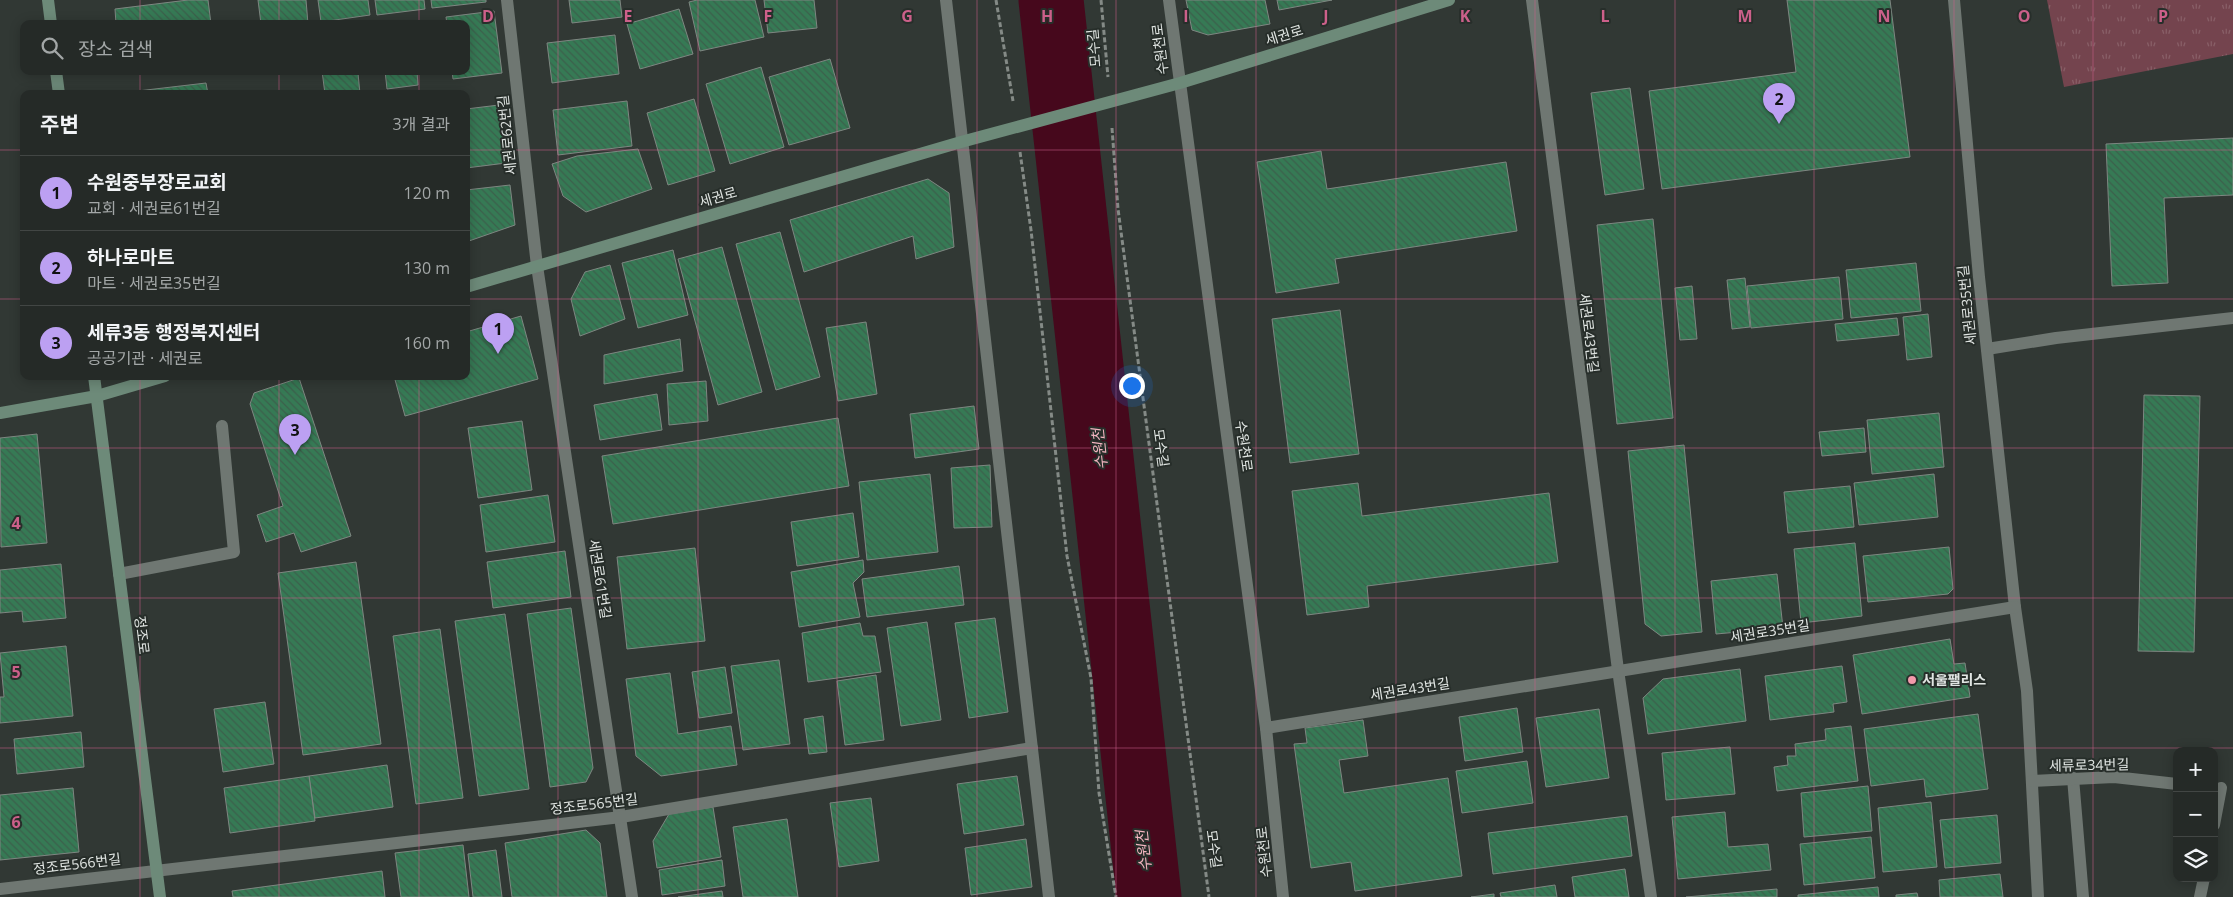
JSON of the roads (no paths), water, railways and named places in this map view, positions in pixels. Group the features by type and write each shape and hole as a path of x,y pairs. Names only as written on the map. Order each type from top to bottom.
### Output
{"street":[{"path":"48,0 50,20"},
{"name":"세권로62번길","path":"508,0 537,266"},
{"path":"946,0 1049,897"},
{"name":"수원천로","path":"1169,0 1266,728 1283,897"},
{"name":"세권로","path":"470,286 961,142 1180,83 1448,0"},
{"name":"세권로43번길","path":"1532,0 1618,670 1651,897"},
{"name":"세권로35번길","path":"1954,0 1987,349 2015,607 2027,691 2038,897"},
{"path":"57,75 58,90"},
{"name":"세권로61번길","path":"537,266 632,897"},
{"path":"1987,349 2056,338 2233,318"},
{"name":"정조로","path":"95,380 160,897"},
{"path":"0,413 97,396 151,380"},
{"path":"119,574 234,552 222,426"},
{"name":"세권로35번길","path":"1618,670 2015,607"},
{"name":"세권로43번길","path":"1266,728 1618,670"},
{"name":"정조로565번길","path":"157,870 621,817 1032,748"},
{"name":"세류로34번길","path":"2032,781 2114,777 2173,784"},
{"path":"2073,778 2083,897"},
{"path":"2218,809 2223,788"},
{"name":"정조로566번길","path":"0,889 157,870"},
{"path":"2200,897 2203,882"}],"waterway":[{"name":"수원천","path":"1051,0 1149,897"}],"place":[{"name":"하나로마트","path":"1779,124"},
{"name":"수원중부장로교회","path":"498,354"},
{"name":"세류3동 행정복지센터","path":"295,455"},
{"name":"서울팰리스","path":"1912,680"}]}
